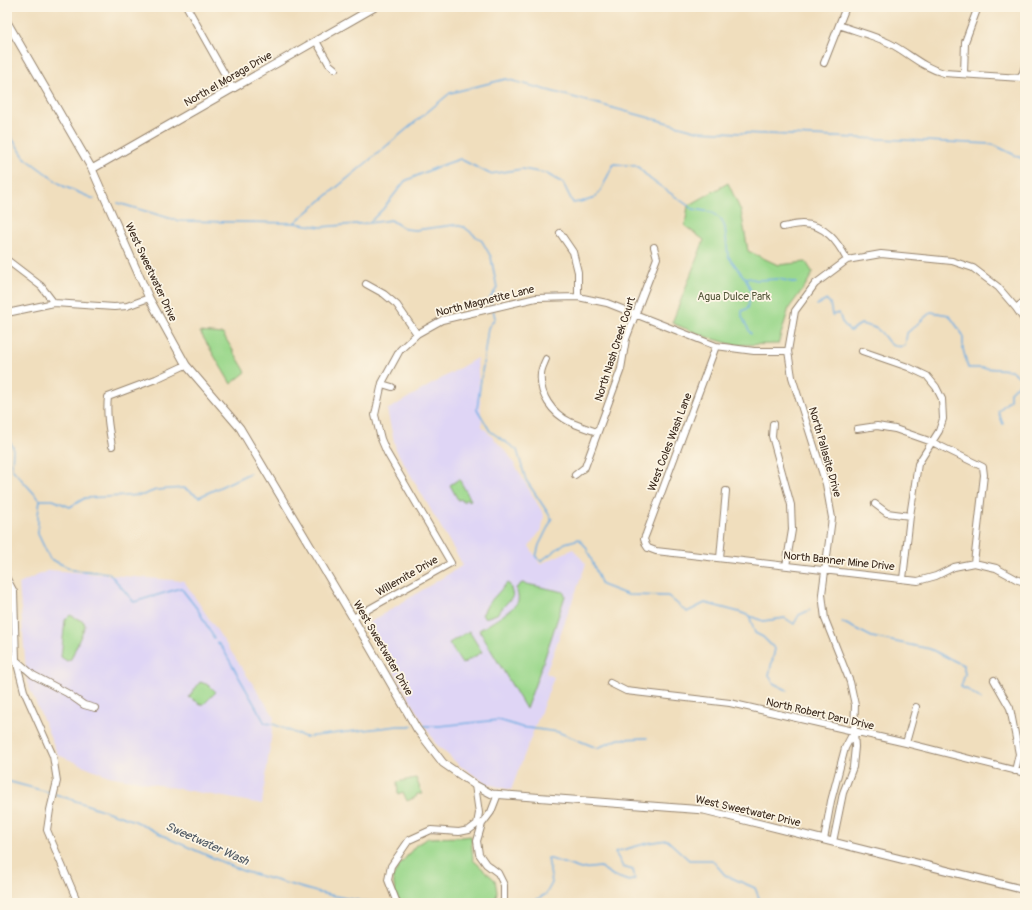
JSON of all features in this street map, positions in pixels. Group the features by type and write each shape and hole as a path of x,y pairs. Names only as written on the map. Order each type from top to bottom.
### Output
{"street":[{"name":"North el Moraga Drive","path":"187,7 233,89"},
{"name":"North el Moraga Drive","path":"92,169 375,7"},
{"path":"824,63 846,7"},
{"path":"964,74 964,42 976,8"},
{"name":"West Sweetwater Drive","path":"7,22 92,169 149,298 186,365 240,428 353,618 417,730 443,763 475,785 492,794 704,810 1025,890"},
{"path":"839,25 889,43 910,55 923,65 944,73 1023,79 1025,66"},
{"path":"316,41 330,64 335,69"},
{"path":"783,227 803,224 814,226 827,232 839,245 847,260 881,254 952,261 973,268 998,287 1025,321"},
{"path":"560,233 573,252 578,272 578,297"},
{"name":"North Nash Creek Court","path":"575,475 584,467 621,369 626,339 657,258 654,247"},
{"path":"7,260 41,286 54,303"},
{"name":"North Pallasite Drive","path":"833,842 843,793 854,767 855,705 850,682 825,619 822,594 832,518 827,491 792,377 788,351 795,312 815,284 847,260"},
{"path":"366,284 384,294 397,305 417,334"},
{"name":"North Magnetite Lane","path":"451,563 386,453 381,439 376,415 382,384 386,373 400,350 417,334 442,320 536,298 578,297 607,303 716,346 754,351 788,351"},
{"path":"7,313 54,303 114,307 128,306 149,298"},
{"path":"1016,308 1025,301"},
{"name":"West Coles Wash Lane","path":"644,546 644,539 716,346"},
{"path":"862,351 908,366 927,376 936,387 942,399 943,419 939,432 918,464 910,516 903,579"},
{"path":"546,360 540,373 545,397 551,407 560,416 572,423 597,432"},
{"path":"112,446 108,424 108,397 156,379 186,365"},
{"path":"382,384 392,387"},
{"path":"773,424 772,436 791,505 792,530 786,566"},
{"path":"857,429 877,426 895,429 932,442 983,467 984,475 974,563"},
{"path":"720,558 726,490"},
{"path":"875,504 887,513 910,516"},
{"name":"North Banner Mine Drive","path":"644,546 656,551 918,581 936,576 954,567 974,563 996,568 1018,580 1025,582"},
{"name":"Willemite Drive","path":"353,618 451,563"},
{"path":"7,579 14,592 16,660 24,691 53,756 57,780 47,830 78,903"},
{"path":"16,660 33,674 67,693 84,705 95,708"},
{"path":"994,680 1010,708 1019,754 1015,771"},
{"name":"North Robert Daru Drive","path":"610,683 626,690 730,703 906,743 1025,774"},
{"path":"906,743 916,707"},
{"path":"824,840 831,801 845,748 854,731"},
{"path":"397,903 388,880 391,866 409,840 431,830 458,832 469,830 477,824 479,813 475,785"},
{"path":"498,794 491,812 482,824 477,840 479,854 486,864 498,873 504,885 504,900 502,903"}],"shaded area":[{"path":"477,358 482,426 509,455 544,515 542,529 529,546 540,564 573,549 586,564 546,673 554,677 511,790 488,784 459,765 435,743 367,624 463,565 396,450 387,410"},
{"path":"49,570 184,581 274,716 262,804 109,776 58,755 27,682 19,584"}],"green space":[{"name":"Agua Dulce Park","path":"728,183 741,211 748,251 778,265 806,262 813,273 789,308 778,344 734,345 704,336 672,323 704,240 685,226 688,206"},
{"path":"200,332 223,334 246,372 231,384"},
{"path":"459,479 471,500 468,501 467,499 463,502 461,499 458,500 450,485"},
{"path":"507,583 510,585 513,596 497,614 485,618 482,615 488,604"},
{"path":"522,583 564,592 565,596 526,709 479,630 516,605 518,601 518,594 516,588"},
{"path":"70,615 84,622 85,626 71,659 67,661 61,657 65,620"},
{"path":"469,631 482,652 462,664 449,643"},
{"path":"200,682 209,685 216,692 204,704 201,704 189,697"},
{"path":"416,778 422,794 417,794 416,797 407,801 403,792 398,794 397,782"},
{"path":"471,836 473,860 495,880 497,892 495,903 400,903 395,893 393,877 399,866 416,845 428,838"}],"waterway":[{"path":"118,203 179,221 294,223 450,93 506,79 698,131 992,144 1025,160"},
{"path":"7,131 25,158 63,186 94,199"},
{"path":"294,223 321,227 369,223 383,209 405,181 460,159 490,174 522,169 545,173 563,183 573,203 590,200 596,196 602,188 614,164 637,166 650,179 693,209 711,212 722,220 725,228 728,256 744,277 757,280 779,279 796,283"},
{"path":"369,223 391,220 405,229 415,230 454,225 464,227 482,241 491,257 497,288 489,300 492,306"},
{"path":"745,277 751,291 748,308 742,311 742,317 751,334"},
{"path":"817,305 827,300 830,303 832,315 839,313 842,322 850,331 861,324 871,326 881,332 888,342 894,346 905,346 907,333 931,312 949,315 963,335 963,349 968,368 1011,370 1023,380 1010,392 1010,400 998,411 1003,424"},
{"path":"493,309 495,318 488,328 477,409 490,431 517,450 526,480 552,519 539,545 536,557 541,561 565,543 579,539 586,547 602,585 628,595 668,596 687,612 705,603 739,612 763,621 785,618 794,624 799,615 810,610"},
{"path":"7,438 13,447 12,469 40,500 53,500 70,507 85,498 143,495 156,490 184,488 199,497 250,473"},
{"path":"40,500 38,534 50,559 74,570 109,573 134,602 181,588 198,610 214,638"},
{"path":"749,615 755,633 763,637 775,649 769,675 773,683 787,690"},
{"path":"842,622 872,637 930,649 963,665 965,674 961,687 981,699"},
{"path":"217,642 223,649 265,723 273,724 305,737 398,726 413,726"},
{"path":"419,726 439,726 499,720 521,727 558,732 597,748 619,739 647,738"},
{"name":"Sweetwater Wash","path":"7,781 52,793"},
{"name":"Sweetwater Wash","path":"55,794 135,821 172,840 243,871 320,893 361,901 394,903"},
{"path":"531,903 546,894 552,883 548,858 581,869 600,867 614,876 629,881 635,879 633,870 623,867 615,852 648,843 667,840 689,860 712,860 725,875 755,888 761,903"},
{"name":"Sweetwater Wash","path":"398,903 404,903"}]}
